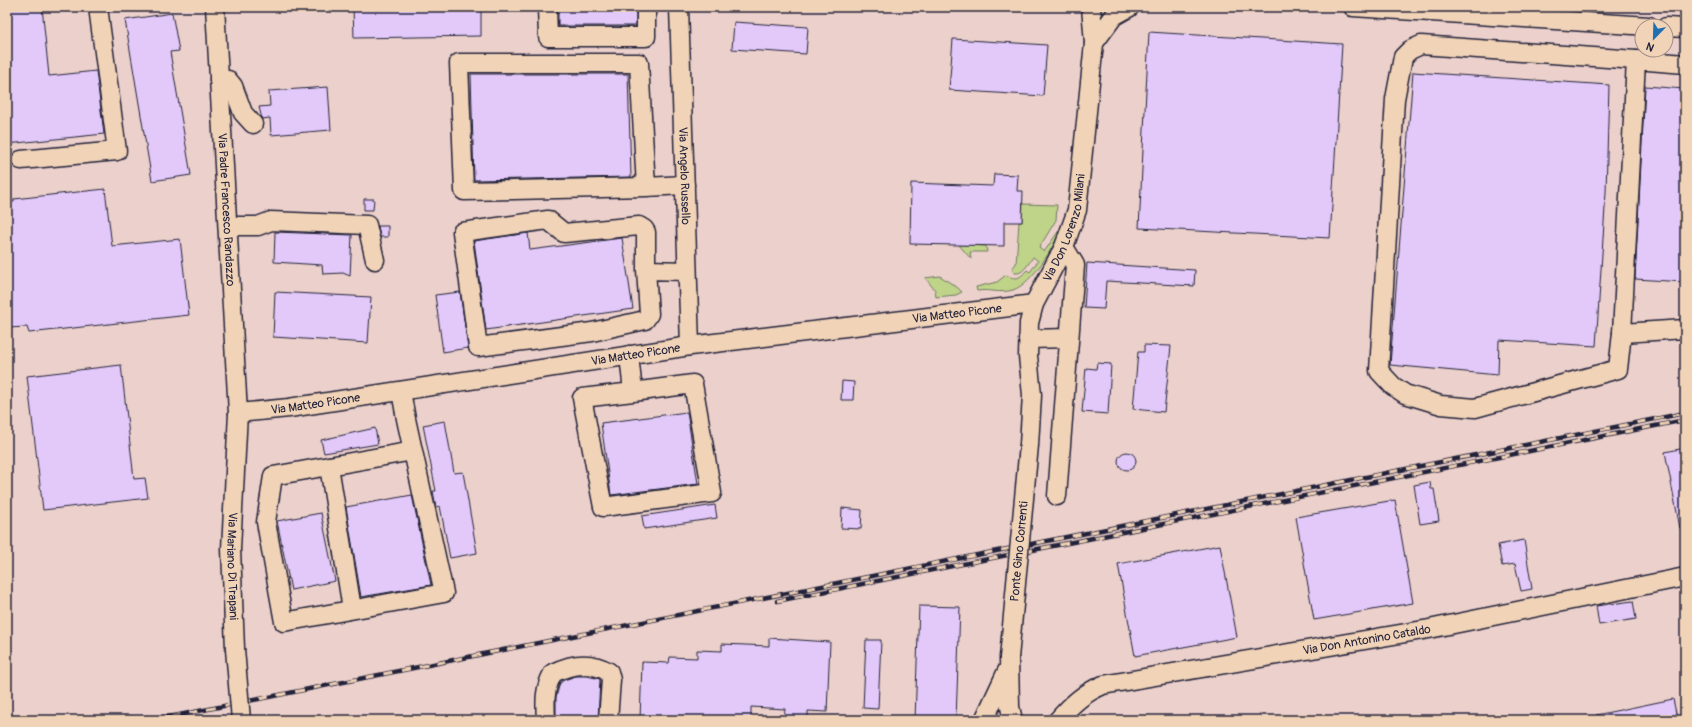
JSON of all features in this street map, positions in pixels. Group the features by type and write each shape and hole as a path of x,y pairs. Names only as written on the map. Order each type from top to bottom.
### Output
{"street":[{"path":"21,160 117,151 98,7"},
{"name":"Via Padre Francesco Randazzo","path":"215,7 238,413"},
{"path":"547,7 548,37 646,37 646,7"},
{"name":"Via Angelo Russello","path":"679,7 690,346"},
{"name":"Via Don Lorenzo Milani","path":"1029,445 1032,395 1028,339 1029,323 1034,304 1064,247 1078,210 1094,43 1092,7"},
{"path":"1094,43 1114,16 1130,7"},
{"path":"1353,7 1634,25"},
{"path":"1674,27 1685,28"},
{"path":"1636,60 1622,333 1618,368 1475,408 1441,405 1405,394 1393,386 1379,371 1395,100 1404,57 1410,50 1421,45 1636,60 1685,64"},
{"path":"646,187 639,63 459,63 464,190 646,187 685,185"},
{"path":"219,80 228,80 233,86 243,113 253,124"},
{"path":"548,220 564,234 640,226 644,228 646,232 646,270 649,314 645,320 592,332 478,347 462,232 548,220"},
{"path":"228,226 258,226 271,221 367,225 375,260"},
{"path":"1057,496 1068,338 1075,265 1064,247"},
{"path":"646,270 687,271"},
{"name":"Via Matteo Picone","path":"238,413 284,409 690,346 1034,304"},
{"path":"1622,333 1685,330"},
{"path":"1028,339 1068,338"},
{"path":"629,355 633,392"},
{"path":"693,384 712,493 603,507 582,398 633,392 693,384"},
{"path":"401,391 444,593 284,622 266,522 273,476 413,451"},
{"name":"Via Mariano Di Trapani","path":"238,413 231,549 234,649 241,720"},
{"name":"Ponte Gino Correnti","path":"1009,663 1029,445"},
{"path":"329,466 352,609"},
{"name":"Via Don Antonino Cataldo","path":"1058,720 1070,706 1088,692 1103,685 1429,629 1685,577"},
{"path":"984,720 1009,663"},
{"path":"1009,663 1013,720"},
{"path":"546,720 545,696 548,682 553,673 576,665 587,665 601,668 609,672 611,680 608,720"}],"shaded area":[{"path":"7,7 1685,7 1685,720 7,720"}],"green space":[{"path":"1023,204 1057,205 1056,220 1039,248 1044,252 1062,226 1055,243 1036,271 1021,286 1008,291 977,291 976,287 997,282 1006,275 1012,278 1017,278 1027,270 1030,272 1038,261 1033,257 1023,271 1017,273 1014,273 1012,268 1016,264 1019,222 1022,222"},
{"path":"959,245 986,246 987,252 970,252 971,259"},
{"path":"940,276 962,292 956,295 936,297 935,290 925,278"}],"building":[{"path":"7,7 42,7 49,76 96,71 104,134 7,144"},
{"path":"353,7 481,7 481,36 354,38"},
{"path":"558,7 636,7 636,26 558,26"},
{"path":"172,13 179,51 170,52 191,175 152,181 125,20"},
{"path":"734,22 808,27 806,54 732,49"},
{"path":"1149,32 1342,44 1330,238 1139,228"},
{"path":"953,39 1047,45 1043,96 949,90"},
{"path":"1413,72 1609,85 1606,192 1596,346 1499,340 1498,375 1390,365"},
{"path":"471,74 628,74 631,177 474,180"},
{"path":"1645,86 1685,89 1685,282 1635,279"},
{"path":"328,87 331,130 271,135 270,118 262,119 259,107 270,106 269,91"},
{"path":"994,174 1018,175 1017,191 1023,191 1022,222 1004,222 1004,246 910,244 911,183 993,186"},
{"path":"105,189 112,246 180,239 189,315 29,333 27,327 7,328 7,203 14,202 14,199"},
{"path":"364,199 374,199 373,210 364,210"},
{"path":"378,226 388,226 388,237 380,237"},
{"path":"275,232 352,235 350,276 343,273 323,274 322,265 274,262"},
{"path":"528,233 530,250 622,238 633,309 486,330 474,241"},
{"path":"1087,263 1195,270 1194,286 1106,281 1104,309 1084,308"},
{"path":"275,292 371,297 368,343 273,337"},
{"path":"460,292 468,348 443,352 435,295"},
{"path":"1144,345 1171,346 1164,412 1133,409 1138,352 1144,352"},
{"path":"1097,363 1111,364 1108,414 1082,412 1086,368 1096,369"},
{"path":"121,365 134,479 145,478 148,498 43,510 27,376"},
{"path":"842,381 854,382 853,400 841,400"},
{"path":"687,412 698,484 611,495 601,423"},
{"path":"445,421 454,473 463,472 477,553 450,558 440,506 436,507 433,491 436,491 423,425"},
{"path":"375,428 378,444 324,453 321,440"},
{"path":"1685,448 1685,528 1680,528 1665,452"},
{"path":"1127,452 1133,455 1136,461 1133,467 1127,470 1121,467 1118,461 1121,455"},
{"path":"1430,482 1431,489 1434,489 1439,521 1420,524 1414,485"},
{"path":"412,495 431,585 361,597 346,507"},
{"path":"1395,500 1413,603 1314,620 1296,517"},
{"path":"715,505 717,518 644,529 642,516"},
{"path":"842,508 862,510 861,529 841,528"},
{"path":"321,513 335,581 291,590 277,521"},
{"path":"1524,540 1532,589 1521,591 1515,564 1502,566 1498,545"},
{"path":"1220,545 1237,637 1135,656 1118,564"},
{"path":"1633,601 1636,619 1599,625 1596,606"},
{"path":"919,606 960,607 956,720 915,720"},
{"path":"769,638 830,642 827,712 808,711 808,719 806,720 784,720 785,709 751,707 751,720 640,720 642,662 669,663 670,657 697,658 697,650 722,651 722,644 769,646"},
{"path":"866,640 881,640 878,709 863,708"},
{"path":"576,676 587,676 600,679 598,720 556,720 556,697 560,683"},
{"path":"1673,699 1677,718 1666,720 1597,720 1596,715"}],"railway":[{"path":"154,720 1685,413"},
{"path":"777,601 1685,420"}]}
